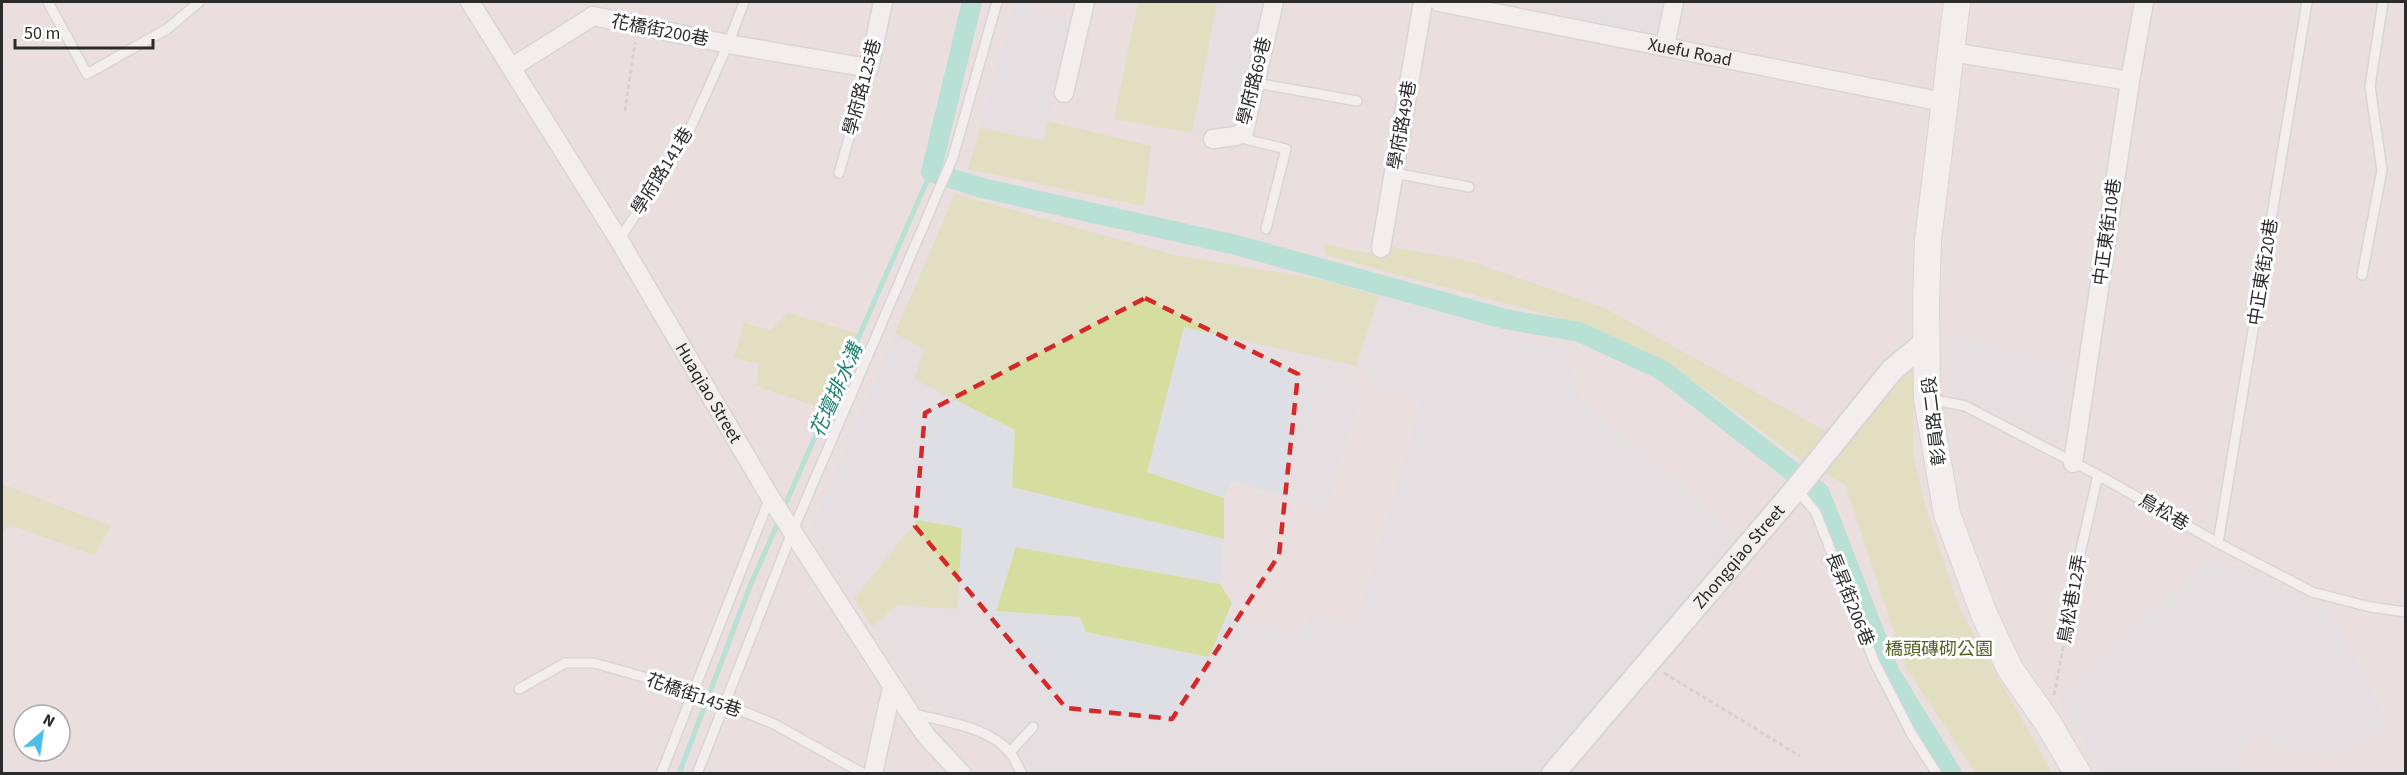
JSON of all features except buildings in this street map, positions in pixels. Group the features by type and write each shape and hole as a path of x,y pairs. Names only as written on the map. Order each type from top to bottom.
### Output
{"main road":[{"name":"彰員路二段","path":"1957,2 1943,102 1928,240 1927,399 1947,514 1984,614 2010,669 2048,723 2078,774"}],"street":[{"name":"Huaqiao Street","path":"470,2 619,240 770,497 910,713 928,738 962,774"},
{"name":"學府路125巷","path":"869,68 883,2"},
{"path":"1064,93 1085,2"},
{"name":"學府路69巷","path":"1213,139 1236,136 1244,132 1274,2"},
{"name":"學府路49巷","path":"1381,248 1423,2"},
{"name":"Xuefu Road","path":"1439,2 1943,102"},
{"path":"1665,46 1674,2"},
{"name":"中正東街10巷","path":"2073,464 2130,81 2144,2"},
{"path":"511,68 593,9"},
{"name":"花橋街200巷","path":"593,9 638,26 869,68"},
{"path":"1951,52 2130,81"},
{"name":"Zhongqiao Street","path":"1553,774 1797,488 1892,370 1927,340"},
{"path":"873,774 892,687"}],"lane":[{"path":"48,2 87,74 167,29 199,2"},
{"name":"學府路141巷","path":"619,240 685,140 744,2"},
{"path":"697,774 793,530 953,157 997,2"},
{"name":"中正東街20巷","path":"2218,543 2307,2"},
{"path":"2362,275 2382,170 2370,86 2383,2"},
{"name":"學府路125巷","path":"838,172 869,68"},
{"path":"1256,83 1357,102"},
{"path":"1236,136 1286,148 1266,229"},
{"path":"1394,173 1469,187"},
{"name":"鳥松巷","path":"1927,399 1965,405 2073,464 2098,475 2218,543 2312,591 2370,607 2406,612"},
{"name":"鳥松巷12弄","path":"2078,567 2098,475"},
{"name":"長昇街206巷","path":"1797,488 1816,513 1874,661 1911,733 1937,774"},
{"path":"661,774 770,497"},
{"name":"花橋街145巷","path":"519,689 565,663 594,663 693,691 774,724 864,774"},
{"path":"910,713 962,725 993,740 1010,752 1022,774"},
{"path":"1010,752 1033,727"}],"path":[{"path":"625,111 638,26"},
{"name":"鳥松巷12弄","path":"2048,723 2078,567"},
{"path":"1647,663 1800,756"}],"highlighted area":[{"path":"1145,298 1298,374 1279,555 1172,719 1066,708 915,526 925,413"}],"shaded area":[{"path":"1016,2 1031,2 1029,11 1071,21 1044,141 980,128"},
{"path":"1217,2 1265,2 1236,145 1192,133"},
{"path":"1573,2 1673,2 1667,29 1655,37 1567,24"},
{"path":"1379,296 1564,349 1582,400 1744,539 1545,773 1032,774 1012,743 918,699 872,626 898,605 917,520 854,599 814,536 813,524 895,333 925,350 914,380 1015,430 1012,487 1224,539 1220,584 1016,547 996,611 1081,617 1209,657 1224,616 1301,632 1311,613 1356,626 1421,402 1373,385 1356,366"},
{"path":"1184,327 1346,363 1363,389 1325,511 1232,481 1224,498 1147,472"},
{"path":"1950,333 2073,367 2066,443 1950,394"},
{"path":"2206,562 2248,569 2330,611 2388,724 2340,756 2279,748 2263,733 2241,748 2241,773 2104,773 2059,699 2142,618"}],"green space":[{"path":"1138,2 1217,2 1192,133 1114,119"},
{"path":"1047,121 1151,146 1144,206 968,169 980,128 1044,141"},
{"path":"955,194 1175,255 1324,280 1379,296 1356,366 1184,327 1147,472 1224,498 1224,539 1012,487 1015,430 914,379 925,350 895,333"},
{"path":"1324,244 1378,255 1381,245 1470,261 1605,308 1829,433 1804,462 1687,376 1619,341 1557,317 1325,255"},
{"path":"788,313 863,335 827,410 756,386 759,364 734,358 744,323 771,330"},
{"name":"橋頭磚砌公園","path":"1914,369 1913,455 1926,509 1960,610 2052,773 1976,773 1905,666 1846,486 1821,471 1901,379"},
{"path":"2,484 111,526 94,555 10,525 2,531"},
{"path":"917,520 962,528 957,609 898,605 872,626 854,599"},
{"path":"1016,547 1220,584 1232,603 1209,657 1086,632 1080,617 996,611"}],"waterway":[{"path":"972,2 931,172 982,188 1236,245 1505,319 1579,332 1662,370 1820,493 1890,673 1952,774"},
{"name":"花壇排水溝","path":"783,510 931,172"},
{"name":"花壇排水溝","path":"679,774 750,586 780,518"}]}
